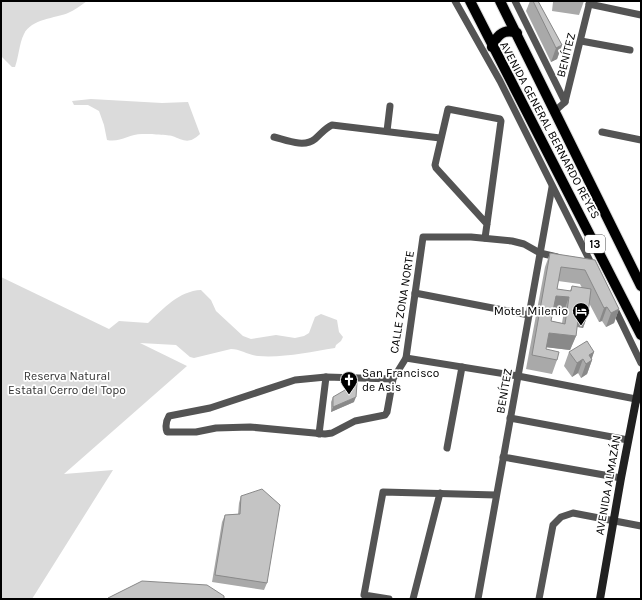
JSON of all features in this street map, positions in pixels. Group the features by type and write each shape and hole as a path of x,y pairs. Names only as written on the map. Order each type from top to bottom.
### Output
{"main road":[{"name":"AVENIDA GENERAL BERNARDO REYES","path":"470,1 492,47 504,79 548,152 641,335"},
{"name":"AVENIDA GENERAL BERNARDO REYES","path":"500,1 641,286"},
{"path":"492,47 498,36 502,33 507,31 517,33"},
{"name":"AVENIDA ALMAZÁN","path":"600,599 628,440 638,400 641,374"}],"street":[{"path":"456,1 504,79 552,187 596,271"},
{"path":"515,1 565,102 555,111"},
{"path":"589,2 641,15"},
{"name":"BENÍTEZ","path":"565,102 581,41 589,2"},
{"path":"581,41 630,50"},
{"path":"386,131 390,106"},
{"path":"487,224 436,168 435,164 440,138 448,108 500,118 487,224 485,238 518,242 540,253 562,258"},
{"path":"274,137 306,143 314,140 332,125 440,138"},
{"path":"602,132 641,140"},
{"name":"BENÍTEZ","path":"478,599 552,187"},
{"name":"CALLE ZONA NORTE","path":"319,434 332,433 355,421 385,415 392,379 406,358 423,237 485,238"},
{"path":"415,293 529,315"},
{"path":"609,298 641,363"},
{"path":"406,358 518,376 638,400"},
{"path":"447,448 462,367"},
{"path":"326,377 319,434 250,427 216,428 196,432 167,432 166,423 169,416 210,408 296,380 326,377 392,379"},
{"path":"510,418 628,440"},
{"path":"503,457 621,478"},
{"path":"389,599 364,595 383,492 496,495"},
{"path":"413,599 440,493"},
{"path":"539,599 553,525 561,517 573,514 641,526"}],"green space":[{"path":"1,1 87,1 68,13 38,22 27,29 22,38 15,67 12,67 1,56"},
{"path":"91,99 162,103 188,102 200,134 189,141 170,136 144,134 112,141 107,140 99,111 88,105 74,105 72,101"},
{"name":"Reserva Natural Estatal Cerro del Topo","path":"1,277 109,329 119,321 148,323 172,301 186,293 201,290 211,300 216,311 243,336 251,339 276,335 295,338 304,336 309,333 315,317 321,314 337,320 339,332 343,337 335,348 277,356 258,356 231,349 194,358 190,357 176,345 140,343 187,366 64,474 113,470 32,599 1,599"}],"building":[{"path":"533,1 538,1 562,45 556,48"},
{"path":"550,253 595,260 619,309 611,313 607,307 604,308 585,270 561,267 557,289 571,291 572,286 591,289 588,314 579,312 576,336 549,333 546,349 559,352 557,360 532,355","holes":["556,296 569,297 565,324 551,321"]},
{"path":"587,341 594,352 589,355 592,360 586,364 583,359 577,363 569,352"},
{"name":"San Francisco de Asis","path":"357,383 356,397 333,407 333,397"},
{"path":"262,489 280,505 267,583 215,575 225,515 240,514 241,496"},
{"path":"142,581 207,585 224,596 224,599 108,599"}],"place":[{"name":"Motel Milenio","path":"581,326"},
{"name":"San Francisco de Asis","path":"349,395"}]}
